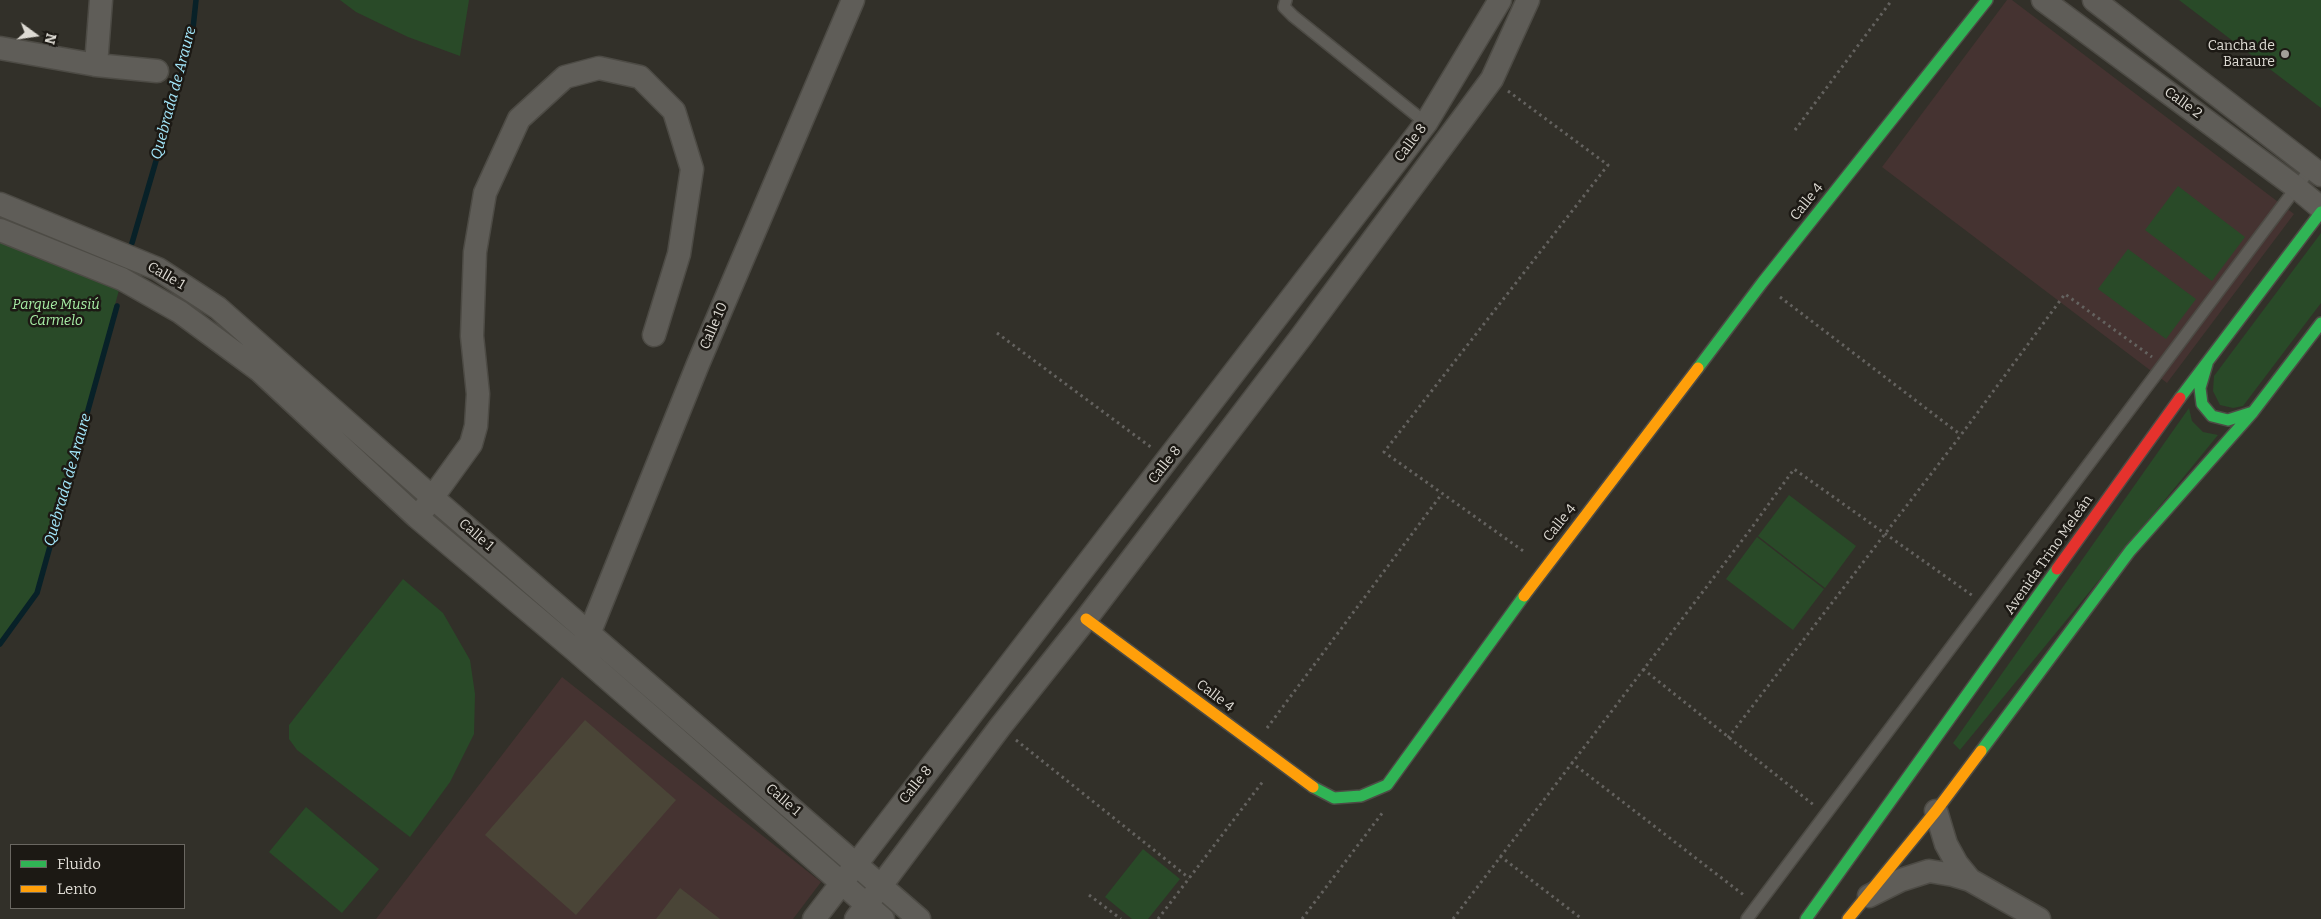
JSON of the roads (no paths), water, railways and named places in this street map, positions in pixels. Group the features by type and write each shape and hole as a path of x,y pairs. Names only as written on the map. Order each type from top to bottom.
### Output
{"main road":[{"name":"Calle 4","path":"1086,619 1307,784 1334,798 1361,796 1387,785 1545,566 1639,448 1762,283 1986,0"},
{"name":"Avenida Trino Meleán","path":"1806,919 2209,357 2321,212"},
{"path":"1848,919 1936,811 2130,551 2253,412 2321,323"},
{"path":"2209,357 2200,388 2202,404 2212,416 2228,420 2253,412"}],"street":[{"path":"96,64 101,0"},
{"name":"Calle 8","path":"814,919 1426,123 1500,0"},
{"name":"Calle 8","path":"869,915 879,886 1307,329 1492,79 1528,0"},
{"name":"Calle 2","path":"2043,0 2297,188 2321,208"},
{"name":"Calle 2","path":"2094,0 2316,171"},
{"name":"Calle 10","path":"576,651 590,634 698,364 848,1"},
{"path":"0,48 96,64 157,71"},
{"path":"417,517 433,498 471,444 476,426 478,394 472,336 475,252 485,193 519,119 565,77 599,68 640,77 674,111 692,169 679,254 654,335"},
{"name":"Calle 1","path":"0,204 158,269 218,308 433,498 919,919"},
{"name":"Calle 1","path":"0,230 122,280 180,312 260,371 417,517 576,651 840,884 869,915"},
{"path":"1936,811 1946,844 1957,864 1970,880"},
{"path":"1864,898 1901,880 1930,871 1953,874 1970,880 2039,919"}],"lane":[{"path":"1286,0 1284,6 1293,16 1426,123"},
{"path":"1747,919 2297,188 2316,171"}],"waterway":[{"name":"Quebrada de Araure","path":"132,243 192,38 196,0"},
{"name":"Quebrada de Araure","path":"0,644 37,593 117,306"}],"place":[{"name":"Cancha de Baraure","path":"2285,54"}],"park label":[{"name":"Parque Musiú Carmelo","path":"56,314"}]}
